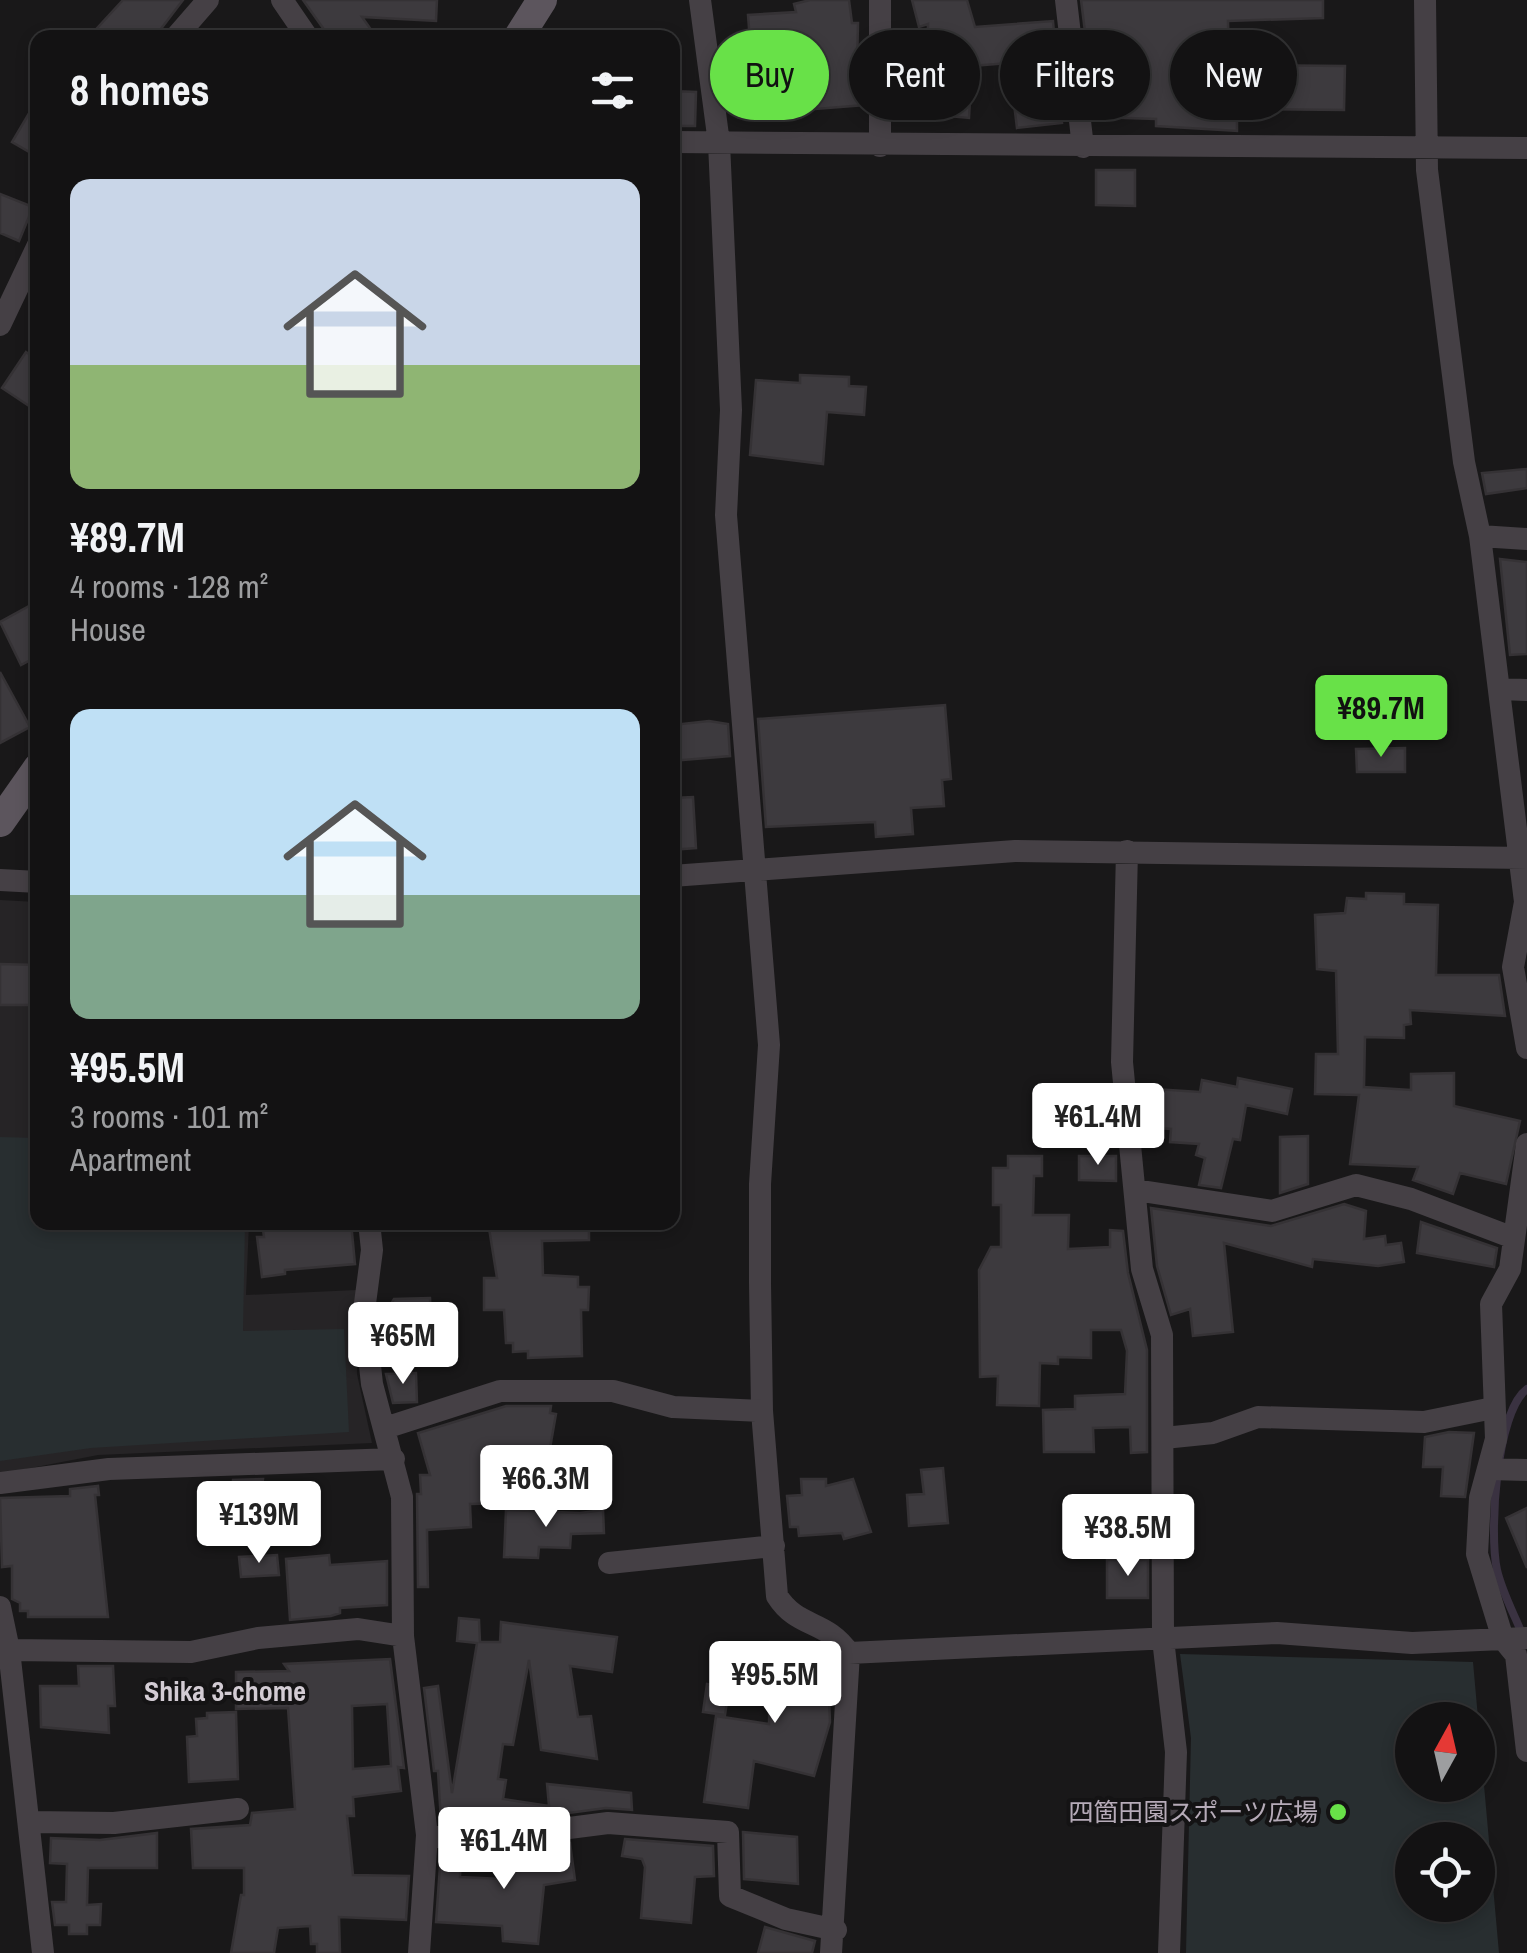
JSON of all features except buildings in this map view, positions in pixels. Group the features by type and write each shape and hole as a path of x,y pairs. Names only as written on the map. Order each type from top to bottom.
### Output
{"main road":[{"path":"523,30 542,0"},
{"path":"0,822 30,779"}],"street":[{"path":"182,30 208,0"},
{"path":"282,0 303,30"},
{"path":"428,1835 468,1840 608,1823 728,1832 730,1896 834,1942 849,1653 836,1633 788,1614 777,1596 762,1411 760,1184 769,1045 726,515 732,410 720,143 700,0"},
{"path":"880,0 880,146"},
{"path":"1066,0 1083,148"},
{"path":"1425,0 1426,151 1464,462 1480,536 1523,858 1525,902 1513,967 1527,1048"},
{"path":"680,142 1426,151 1527,148"},
{"path":"0,325 30,262"},
{"path":"17,288 30,298"},
{"path":"1480,536 1527,539"},
{"path":"1500,689 1527,690"},
{"path":"680,875 1015,850 1523,858"},
{"path":"1127,851 1122,1062 1142,1270 1162,1335 1164,1639 1176,1752 1169,1953"},
{"path":"0,880 30,882"},
{"path":"1527,1144 1511,1237 1510,1269 1490,1304 1496,1439 1480,1498 1476,1554 1515,1638 1527,1750"},
{"path":"1135,1190 1272,1211 1356,1186 1411,1199 1511,1237"},
{"path":"370,1230 372,1250 364,1311 372,1384 402,1497 403,1636 428,1835 420,1953"},
{"path":"385,1428 500,1391 612,1392 672,1407 762,1411"},
{"path":"1164,1438 1213,1433 1258,1417 1424,1422 1493,1408"},
{"path":"0,1483 109,1469 394,1458"},
{"path":"1490,1469 1526,1470"},
{"path":"608,1563 774,1546"},
{"path":"0,1608 10,1650 42,1953"},
{"path":"10,1650 191,1652 258,1638 358,1629 403,1636"},
{"path":"849,1653 1277,1633 1412,1643 1515,1638"},
{"path":"30,1822 114,1822 238,1809"}],"shaded area":[{"path":"0,900 30,902 30,1230 249,1230 246,1295 356,1290 357,1374 372,1443 98,1455 0,1474"},
{"path":"0,1137 30,1138 30,1230 245,1230 243,1331 344,1329 349,1432 91,1448 0,1461"},
{"name":"四箇田園スポーツ広場","path":"1180,1654 1473,1662 1477,1702 1395,1702 1395,1802 1486,1802 1487,1822 1395,1822 1395,1922 1495,1922 1495,1908 1499,1953 1186,1953 1191,1738"}],"waterway":[{"path":"1523,1636 1499,1578 1494,1529 1502,1447 1516,1402 1527,1389"}],"place":[{"name":"四箇田園スポーツ広場","path":"1338,1812"}],"district":[{"name":"Shika 3-chome","path":"225,1691"}]}
